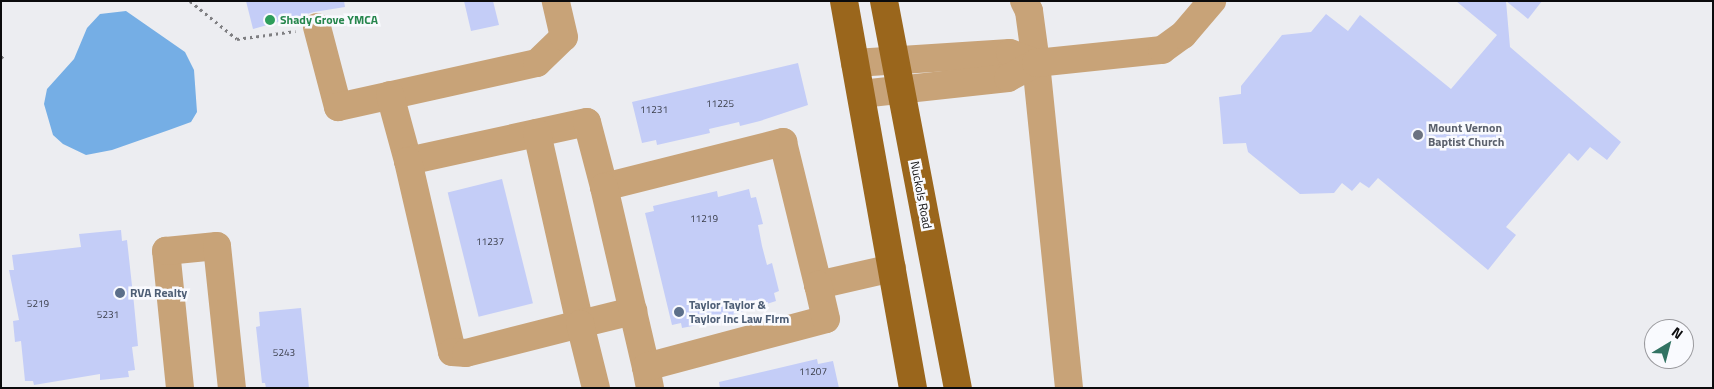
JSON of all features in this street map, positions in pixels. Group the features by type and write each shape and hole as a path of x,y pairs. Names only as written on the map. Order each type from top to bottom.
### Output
{"main road":[{"path":"844,1 913,388"},
{"name":"Nuckols Road","path":"884,1 958,388"}],"lane":[{"path":"317,26 338,107 537,62 564,37 556,1"},
{"path":"1024,1 1029,11 1036,63 1068,388"},
{"path":"861,94 1008,78 1036,63 1162,50 1183,35 1212,1"},
{"path":"855,64 1010,53 1036,63"},
{"path":"390,95 408,161 452,352 466,353 633,311"},
{"path":"408,161 587,122 648,377 826,319 782,142 604,187"},
{"path":"537,133 596,388"},
{"path":"180,388 166,251 217,246 232,388"},
{"path":"818,285 892,268"}],"path":[{"path":"190,1 237,39 317,26"}],"water":[{"path":"126,11 185,52 194,70 197,112 191,122 112,150 86,155 63,144 53,135 44,104 47,89 74,59 87,28 100,14"}],"building":[{"name":"Shady Grove YMCA","path":"246,1 344,1 345,7 314,12 253,29"},
{"path":"464,1 493,1 499,25 471,31"},
{"name":"Mount Vernon Baptist Church","path":"1456,1 1506,1 1510,47 1621,142 1607,160 1590,147 1578,161 1569,153 1506,227 1516,235 1488,270 1378,178 1369,188 1360,182 1352,191 1342,183 1334,193 1300,194 1248,152 1246,143 1223,144 1219,97 1241,94 1241,86 1282,35 1311,32 1326,14 1348,31 1360,15 1451,89 1497,35"},
{"path":"1506,1 1542,1 1528,19"},
{"path":"798,63 808,105 740,126 739,122 709,129 710,133 657,145 656,140 642,143 632,102"},
{"path":"502,179 533,303 479,317 448,193"},
{"path":"749,189 751,198 756,197 763,224 758,225 767,265 772,263 779,291 774,293 776,301 703,324 682,328 681,323 672,325 645,213 654,211 653,206 717,191 718,197"},
{"path":"121,230 122,241 127,240 134,304 138,346 132,347 135,370 128,371 129,377 100,380 100,374 34,385 33,381 25,381 21,341 15,342 13,321 19,320 9,270 14,270 12,255 81,247 79,234"},
{"path":"301,308 309,388 266,388 265,383 262,383 256,327 260,326 259,312"},
{"path":"817,359 818,364 833,361 839,388 720,388 719,382"}],"place":[{"name":"Shady Grove YMCA","path":"270,20"},
{"name":"Mount Vernon Baptist Church","path":"1418,135"},
{"name":"RVA Realty","path":"120,293"},
{"name":"Taylor Taylor & Taylor Inc Law FIrm","path":"679,312"}]}
